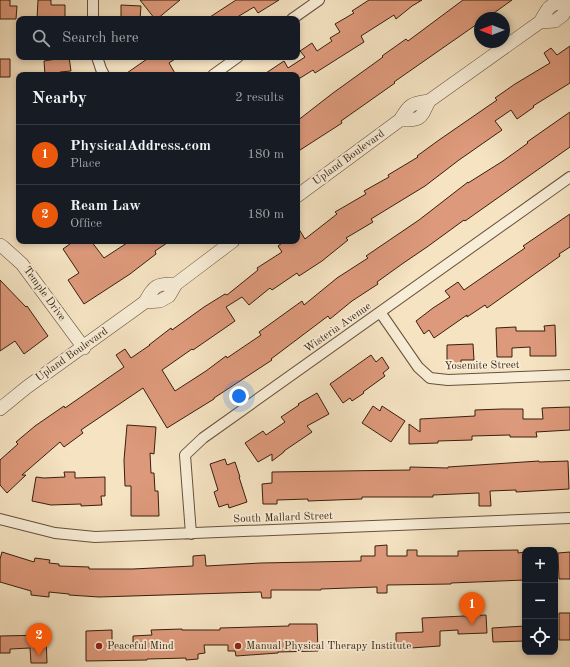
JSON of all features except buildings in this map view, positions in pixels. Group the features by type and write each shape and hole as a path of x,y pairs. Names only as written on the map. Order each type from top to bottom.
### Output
{"street":[{"path":"93,0 93,16"},
{"path":"296,16 319,0"},
{"name":"Upland Boulevard","path":"300,194 400,120 416,120 423,116 429,101 540,22 555,21 563,15 569,3"},
{"path":"98,60 102,72"},
{"path":"217,72 234,60"},
{"name":"Wisteria Avenue","path":"191,534 185,455 203,438 570,177"},
{"name":"Upland Boulevard","path":"0,409 27,387 84,348 145,302 160,302 169,296 176,284 230,244"},
{"name":"Temple Drive","path":"0,245 22,264 84,348"},
{"name":"Yosemite Street","path":"380,312 418,367 430,378 448,380 570,375"},
{"name":"South Mallard Street","path":"0,518 56,533 95,537 570,518"}],"place":[{"name":"PhysicalAddress.com","path":"472,625"},
{"name":"Peaceful Mind","path":"99,646"},
{"name":"Manual Physical Therapy Institute","path":"238,646"},
{"name":"Ream Law","path":"39,656"}]}
